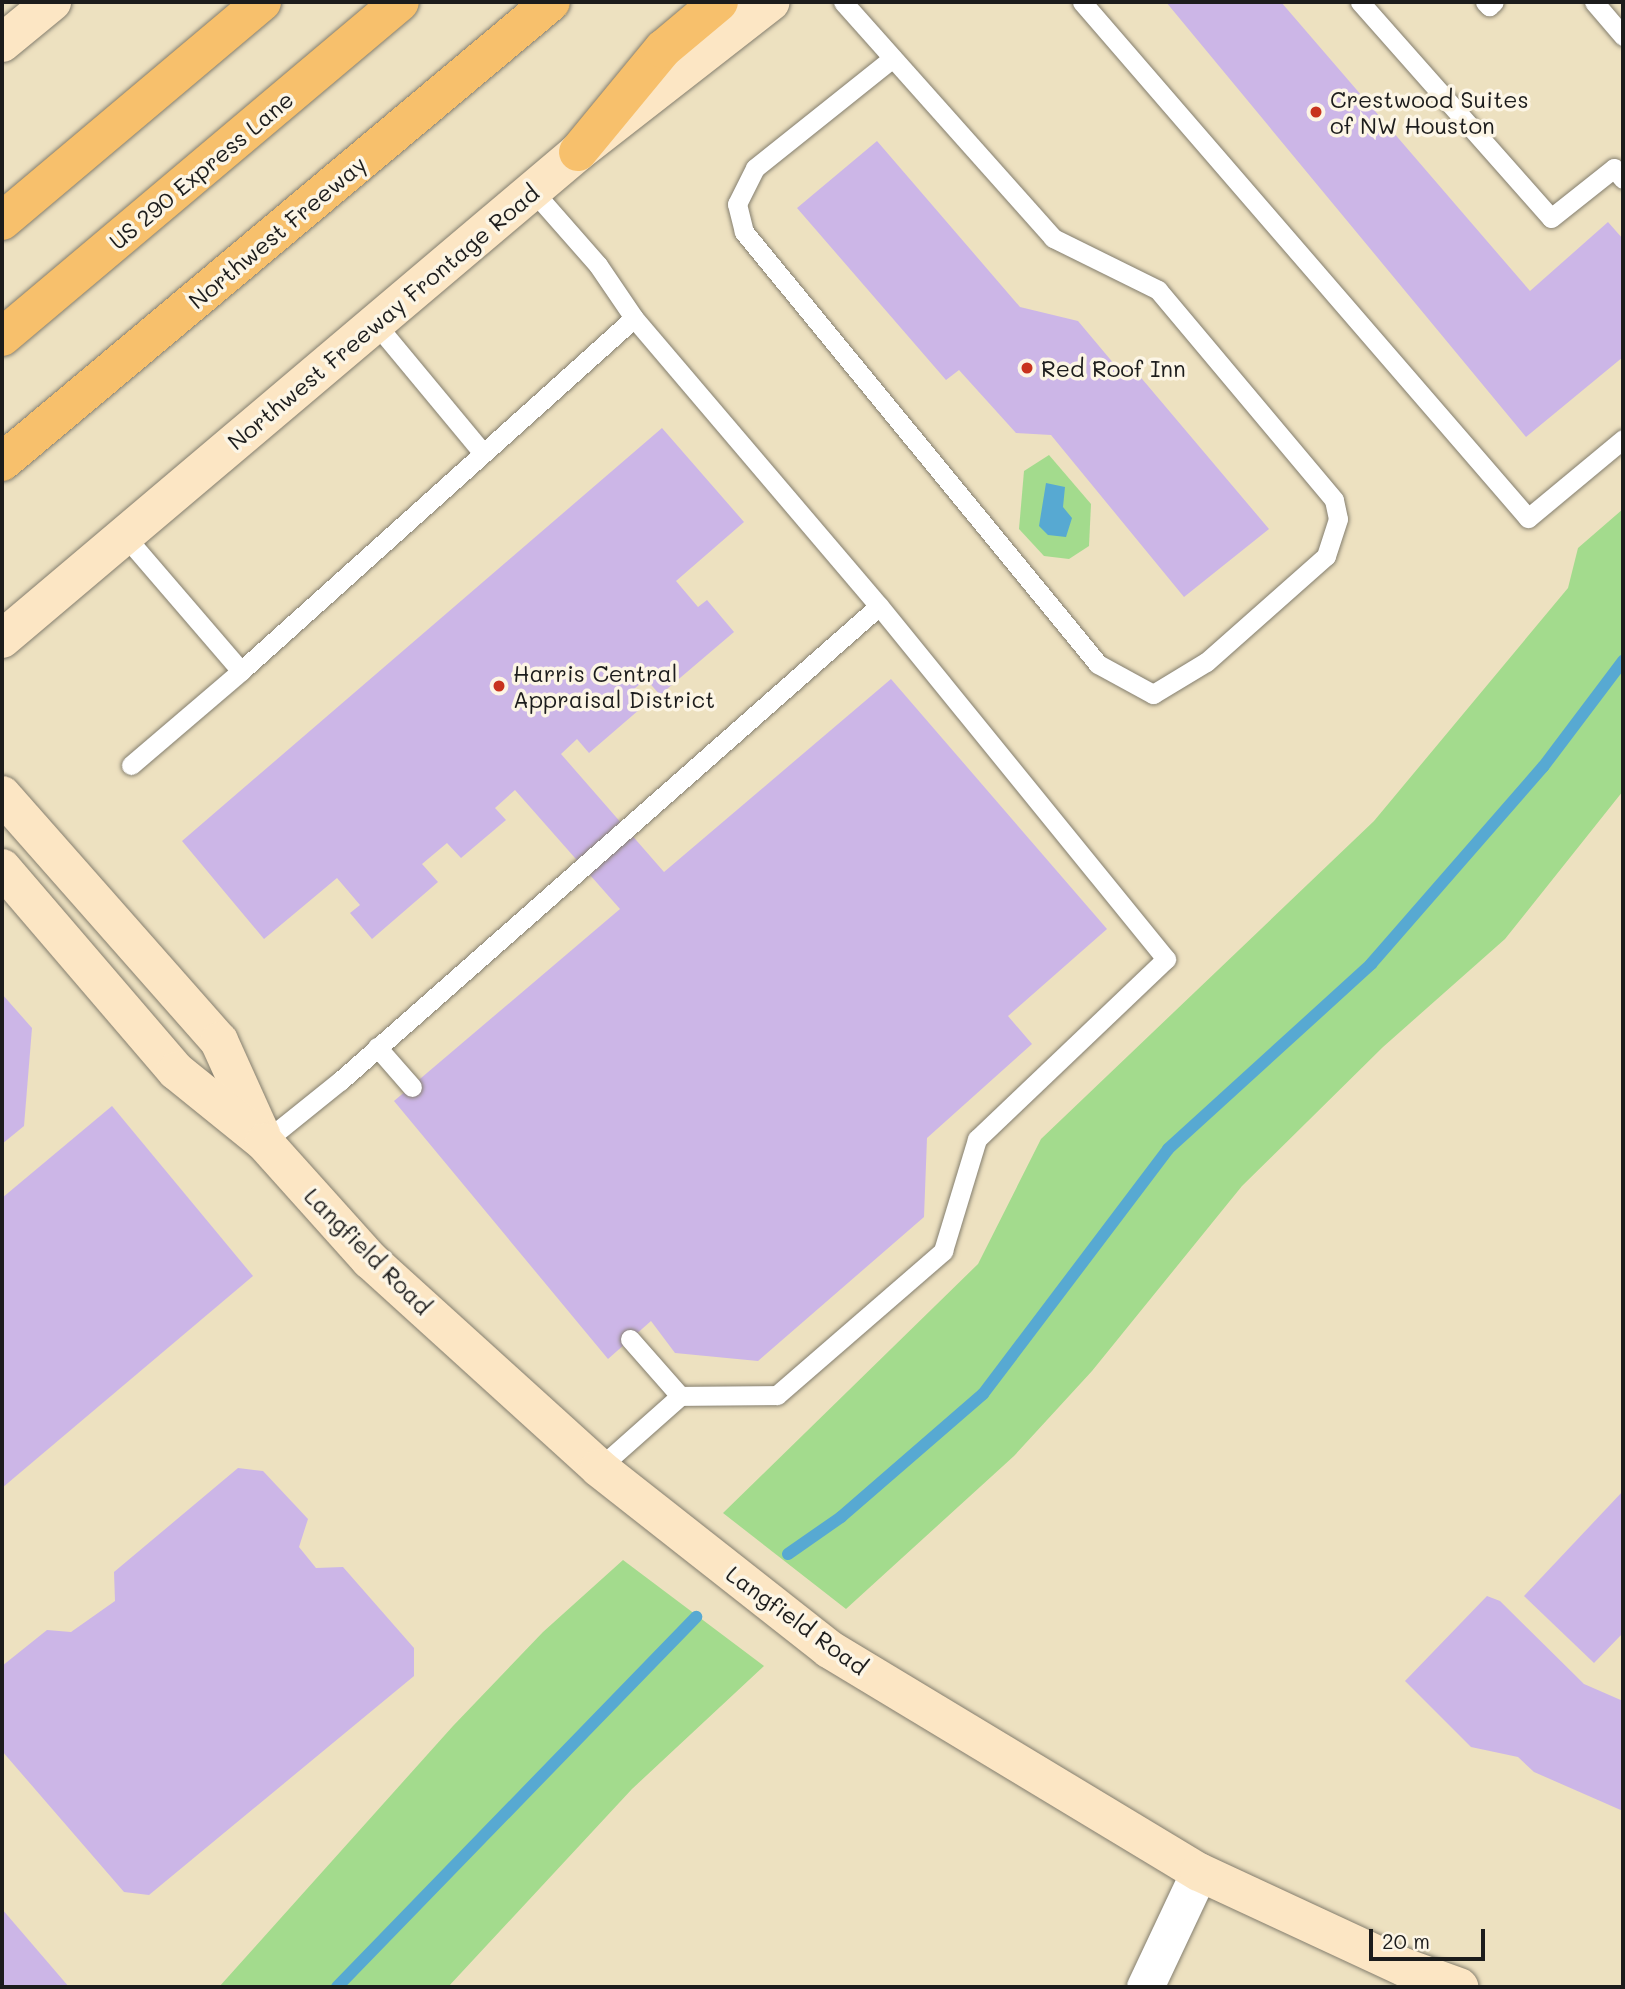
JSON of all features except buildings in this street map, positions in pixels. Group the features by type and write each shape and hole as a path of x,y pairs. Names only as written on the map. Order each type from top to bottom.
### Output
{"highway":[{"path":"2,221 262,2"},
{"name":"US 290 Express Lane","path":"2,337 400,2"},
{"name":"Northwest Freeway","path":"2,462 551,2"},
{"path":"579,152 663,49 719,2"}],"street":[{"path":"2,43 52,2"},
{"name":"Northwest Freeway Frontage Road","path":"2,639 579,152 771,2"},
{"name":"Langfield Road","path":"2,795 219,1041 264,1142"},
{"name":"Langfield Road","path":"2,868 176,1071 264,1142 370,1260 599,1468 829,1649 1199,1872 1404,1967 1459,1987"},
{"path":"1145,1987 1199,1872"}],"lane":[{"path":"843,2 893,58 1053,238 1158,290 1334,500 1338,519 1326,556 1206,662 1153,694 1098,664 744,232 737,204 755,168 893,58"},
{"path":"1082,2 1528,518 1623,439"},
{"path":"1360,2 1551,218 1614,168 1623,179"},
{"path":"1485,2 1489,6 1494,2"},
{"path":"1594,2 1623,36"},
{"path":"533,191 598,265 634,318 879,606 1166,959 977,1139 943,1251 777,1395 680,1396 599,1468"},
{"path":"131,765 241,671 634,318"},
{"path":"375,323 483,453"},
{"path":"124,535 241,671"},
{"path":"264,1142 377,1047 879,606"},
{"path":"377,1047 412,1087"},
{"path":"630,1339 680,1396"}],"green space":[{"path":"1049,455 1091,504 1089,546 1069,559 1044,556 1019,529 1024,471"},
{"path":"1623,509 1623,791 1505,939 1383,1047 1242,1186 1092,1371 1014,1456 846,1609 723,1513 978,1264 1041,1139 1374,821 1568,588 1578,548"},
{"path":"623,1560 764,1666 632,1789 448,1987 219,1987 453,1726 543,1632"}],"water":[{"path":"1046,483 1065,487 1063,507 1072,518 1066,537 1048,535 1039,526"}],"waterway":[{"path":"788,1554 841,1517 983,1394 1168,1149 1371,964 1543,767 1623,661"},
{"path":"337,1987 696,1617"}],"place":[{"name":"Crestwood Suites of NW Houston","path":"1316,112"},
{"name":"Red Roof Inn","path":"1027,368"},
{"name":"Harris Central Appraisal District","path":"499,686"}]}
